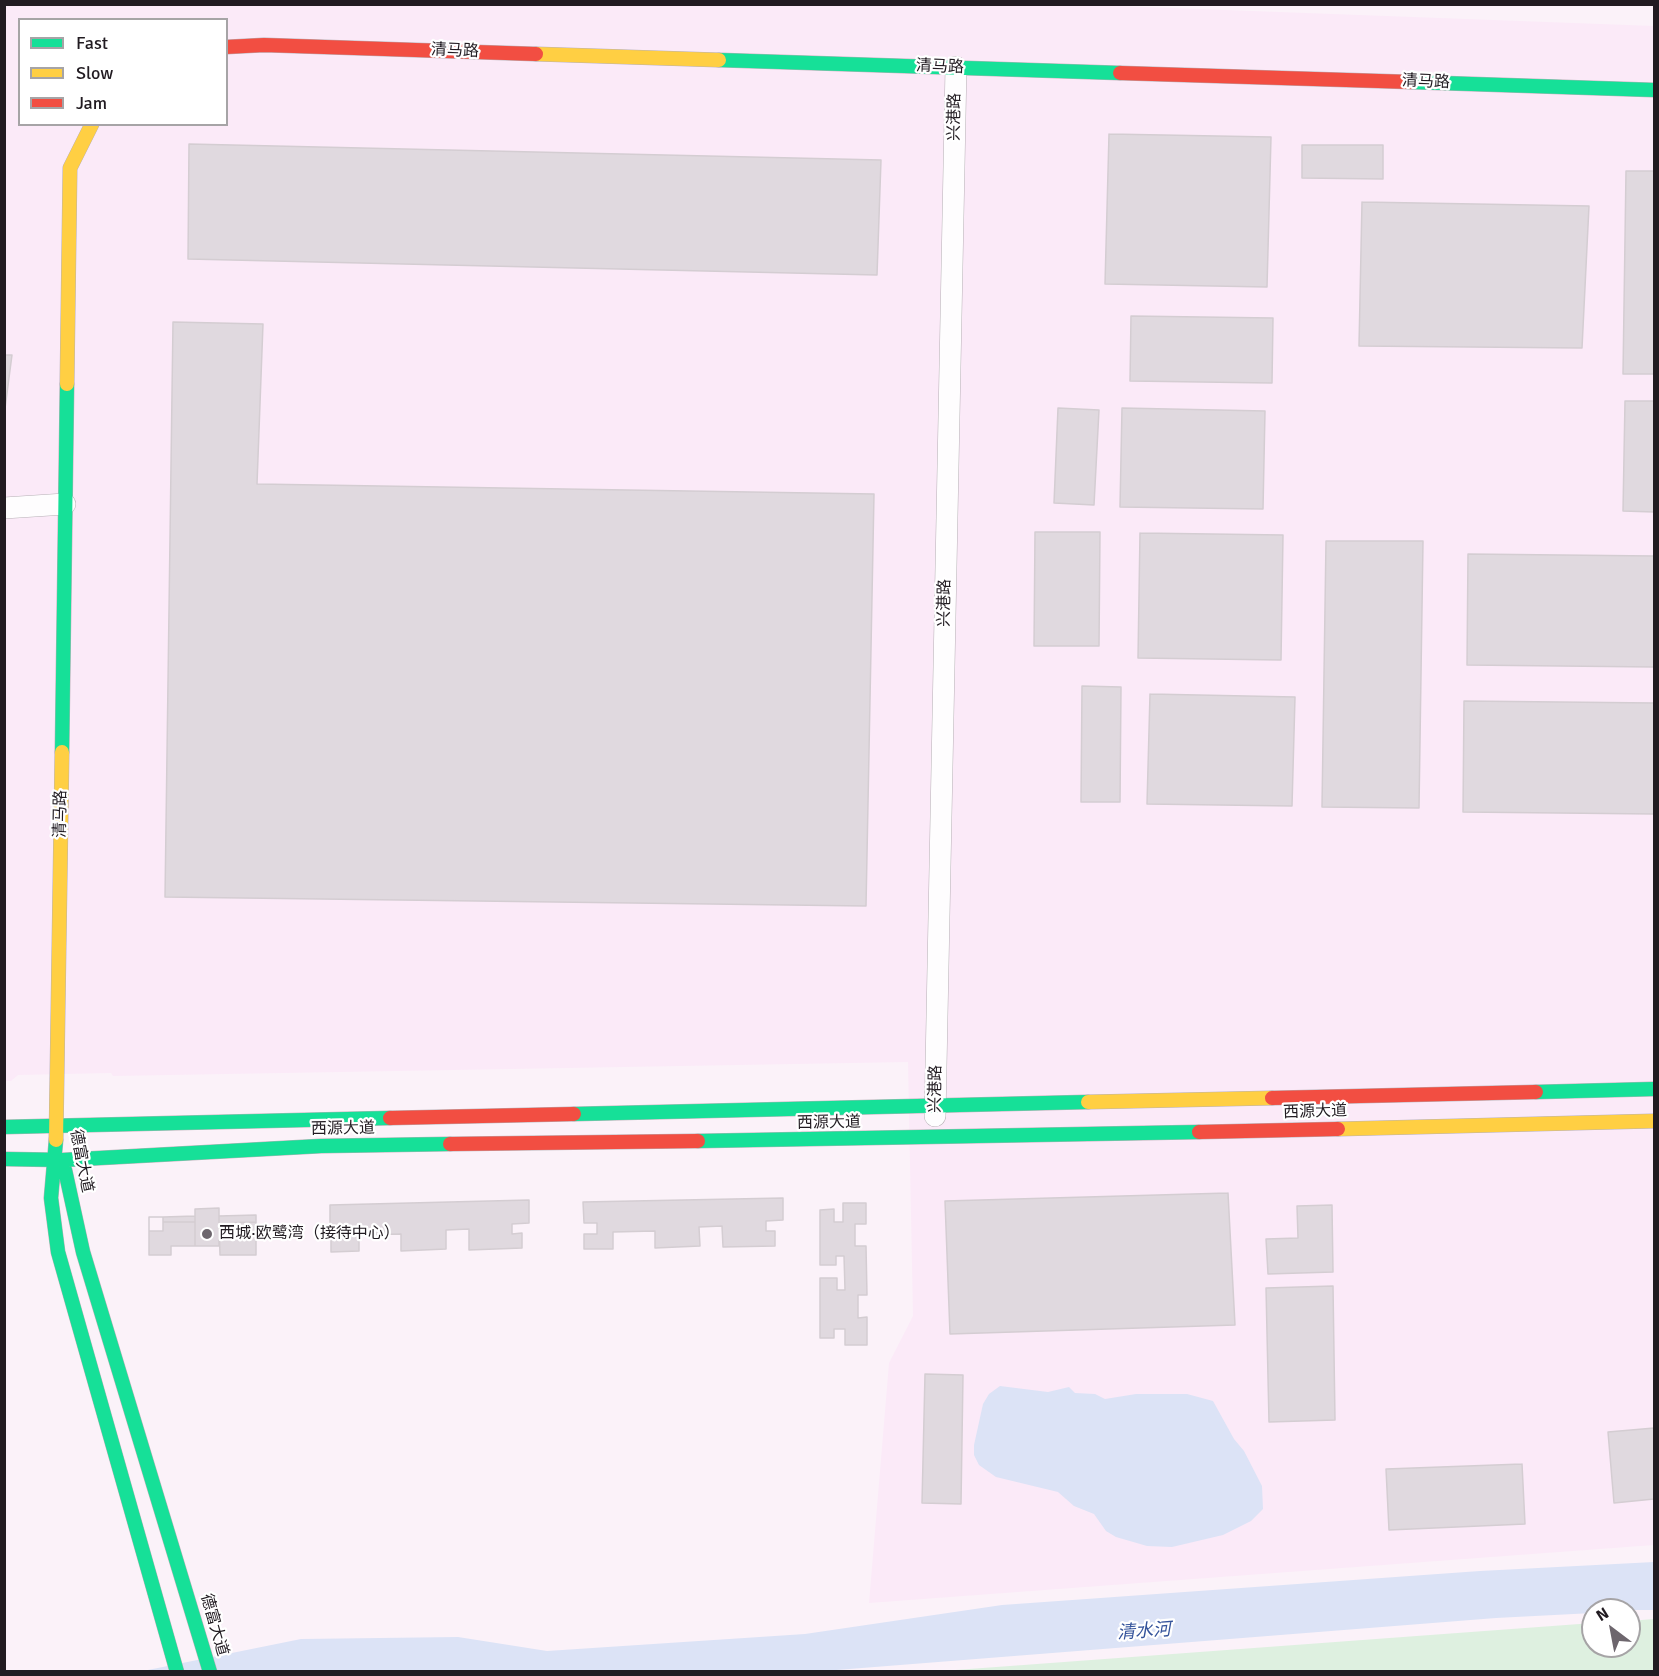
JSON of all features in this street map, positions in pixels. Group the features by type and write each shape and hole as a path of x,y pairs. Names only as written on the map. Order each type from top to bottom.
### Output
{"main road":[{"name":"清马路","path":"228,47 276,45 1654,90"},
{"name":"清马路","path":"57,1125 70,168 91,126"},
{"name":"西源大道","path":"4,1127 936,1108 1654,1089"},
{"name":"西源大道","path":"4,1159 58,1160 321,1146 935,1139 1654,1121"},
{"name":"德富大道","path":"57,1125 58,1160 51,1198 58,1252 177,1671"},
{"name":"德富大道","path":"58,1160 83,1252 210,1671"}],"street":[{"name":"兴港路","path":"935,1139 956,67"},
{"path":"4,508 64,504"}],"shaded area":[{"path":"1065,4 1654,26 1654,1545 869,1603 889,1363 913,1316 908,1062 113,1076 111,1073 18,1075 11,1081 5,1081 4,5"}],"green space":[{"path":"1654,1619 1654,1671 942,1671 1581,1624 1581,1658 1641,1658 1641,1620"}],"water":[{"path":"1000,1386 1048,1392 1069,1387 1075,1393 1095,1394 1105,1399 1136,1394 1187,1394 1213,1401 1234,1439 1244,1451 1262,1486 1263,1509 1251,1521 1223,1535 1172,1547 1147,1546 1116,1537 1106,1531 1094,1514 1074,1506 1058,1492 996,1477 979,1465 974,1455 974,1445 983,1404 989,1394"},
{"name":"清水河","path":"1654,1562 1654,1610 1641,1610 1641,1598 1581,1598 1581,1614 1496,1618 824,1671 138,1672 301,1639 458,1637 547,1651 805,1634 1002,1605 1480,1571"}],"building":[{"path":"1109,134 1271,137 1267,287 1105,284"},
{"path":"189,144 881,160 877,275 188,259"},
{"path":"1302,145 1383,145 1383,179 1302,178"},
{"path":"1626,171 1654,171 1654,374 1623,374"},
{"path":"1362,202 1589,206 1582,348 1359,346"},
{"path":"1131,316 1273,318 1272,383 1130,381"},
{"path":"173,322 263,324 257,484 874,494 866,906 165,897"},
{"path":"4,355 12,355 4,416"},
{"path":"1625,401 1654,401 1654,512 1623,511"},
{"path":"1058,408 1099,410 1094,505 1054,503"},
{"path":"1122,408 1265,411 1263,509 1120,507"},
{"path":"1035,532 1100,532 1099,646 1034,646"},
{"path":"1140,533 1283,535 1281,660 1138,658"},
{"path":"1326,541 1423,541 1419,808 1322,807"},
{"path":"1468,554 1654,556 1654,667 1467,665"},
{"path":"1082,686 1121,687 1120,802 1081,802"},
{"path":"1150,694 1295,697 1292,806 1147,804"},
{"path":"1464,701 1654,703 1654,814 1463,812"},
{"path":"1228,1193 1235,1325 950,1334 945,1201"},
{"path":"783,1198 783,1220 766,1221 766,1231 775,1231 775,1246 723,1247 722,1226 699,1227 700,1246 655,1248 655,1231 613,1232 613,1249 584,1249 584,1234 597,1234 597,1223 584,1223 583,1202"},
{"path":"529,1200 529,1223 512,1224 512,1234 522,1233 522,1248 469,1250 469,1229 446,1230 446,1249 401,1251 401,1234 359,1235 359,1251 331,1252 331,1237 344,1236 343,1226 330,1226 330,1205"},
{"path":"843,1203 866,1203 866,1224 855,1224 855,1246 866,1246 867,1295 858,1295 858,1318 867,1317 867,1345 845,1345 845,1329 834,1329 834,1338 820,1338 820,1278 837,1278 837,1290 845,1290 844,1256 836,1256 836,1265 820,1265 820,1210 834,1209 834,1222 843,1222"},
{"path":"1332,1205 1333,1272 1268,1274 1266,1239 1298,1238 1297,1206"},
{"name":"西城·欧鹭湾（接待中心）","path":"219,1208 219,1246 195,1246 195,1209"},
{"path":"256,1215 256,1222 219,1223 219,1216"},
{"path":"195,1216 195,1222 163,1222 163,1217"},
{"path":"149,1217 163,1217 163,1222 195,1222 195,1246 171,1246 171,1255 149,1255"},
{"path":"149,1217 163,1217 163,1231 149,1231"},
{"path":"256,1222 256,1255 220,1255 219,1223"},
{"path":"1333,1286 1335,1420 1269,1422 1266,1288"},
{"path":"925,1374 963,1375 961,1504 922,1503"},
{"path":"1654,1428 1654,1499 1614,1503 1608,1432"},
{"path":"1522,1464 1525,1524 1389,1530 1386,1469"}],"traffic: fast":[{"path":"719,60 1120,73"},
{"path":"1411,82 1654,90"},
{"path":"62,752 67,384"},
{"path":"1536,1092 1654,1089"},
{"path":"574,1114 1088,1102"},
{"path":"4,1127 390,1118"},
{"path":"698,1141 1199,1132"},
{"path":"56,1140 51,1198 58,1252 177,1672"},
{"path":"4,1159 63,1160 321,1146 450,1144"},
{"path":"65,1170 83,1252 210,1672"}],"traffic: slow":[{"path":"536,54 719,60"},
{"path":"67,384 70,168 91,126"},
{"path":"56,1140 62,752"},
{"path":"1088,1102 1272,1098"},
{"path":"1338,1129 1654,1121"}],"traffic: jam":[{"path":"228,47 264,45 536,54"},
{"path":"1120,73 1411,82"},
{"path":"1272,1098 1536,1092"},
{"path":"390,1118 574,1114"},
{"path":"1199,1132 1338,1129"},
{"path":"450,1144 698,1141"}],"place":[{"name":"西城·欧鹭湾（接待中心）","path":"207,1234"}]}
